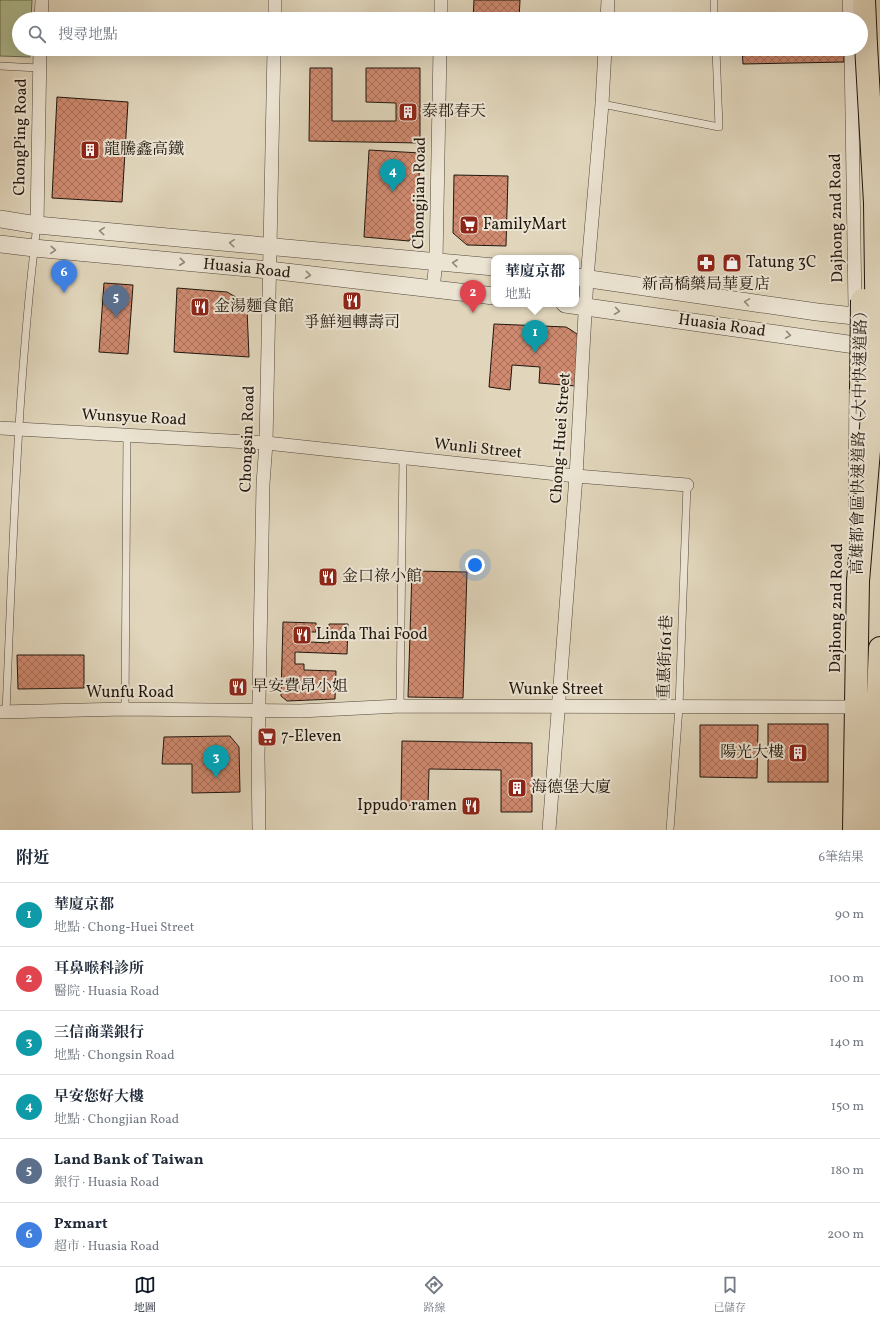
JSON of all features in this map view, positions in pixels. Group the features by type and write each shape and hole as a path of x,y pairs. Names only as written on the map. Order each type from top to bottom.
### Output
{"highway":[{"path":"849,0 850,12"},
{"name":"高雄都會區快速道路（大中快速道路）","path":"862,12 864,0"},
{"name":"高雄都會區快速道路（大中快速道路）","path":"854,830 863,196 857,56"},
{"path":"872,830 880,648"}],"street":[{"path":"41,12 42,0"},
{"path":"274,12 275,0"},
{"path":"441,0 441,12"},
{"path":"607,12 608,0"},
{"name":"ChongPing Road","path":"37,225 40,56"},
{"name":"Chongsin Road","path":"259,830 258,756 263,484 266,443 274,56"},
{"name":"Chongjian Road","path":"433,289 436,261 440,56"},
{"name":"Chong-Huei Street","path":"549,830 576,476 586,306 582,277 602,104 605,56"},
{"name":"Dajhong 2nd Road","path":"848,830 852,707 856,386 857,56"},
{"name":"Huasia Road","path":"0,219 37,225 436,261 491,268"},
{"name":"Huasia Road","path":"0,244 269,270 491,296"},
{"name":"Huasia Road","path":"582,277 855,317 880,318"},
{"name":"Huasia Road","path":"579,305 855,344 880,346"},
{"path":"856,386 868,403 866,492"},
{"name":"Wunsyue Road","path":"0,428 266,443"},
{"name":"Wunli Street","path":"266,443 576,476 687,485"},
{"name":"Wunke Street","path":"260,710 300,711 400,706 852,707"},
{"name":"Wunfu Road","path":"3,712 260,710"}],"lane":[{"path":"714,0 714,12"},
{"path":"602,104 719,127 716,56"},
{"path":"0,66 39,68"},
{"path":"3,712 19,429 37,225"},
{"path":"125,710 127,435"},
{"path":"400,706 403,458"},
{"name":"重惠街161巷","path":"670,830 679,707 687,485"}],"green space":[{"path":"0,0 32,0 31,12 12,12 12,56 30,57 0,56"}],"building":[{"path":"474,0 520,0 519,12 473,12"},
{"path":"742,56 844,56 844,62 743,64"},
{"name":"泰郡春天","path":"310,68 332,68 332,121 396,121 396,103 366,102 366,68 420,68 420,143 309,141"},
{"name":"龍騰鑫高鐵","path":"57,97 128,102 122,202 52,198"},
{"path":"369,150 420,153 417,230 409,241 364,237"},
{"path":"454,175 508,176 506,246 467,245 453,233"},
{"path":"104,283 133,285 128,354 99,352"},
{"path":"177,288 227,292 241,300 247,309 249,357 174,352"},
{"path":"494,324 566,327 577,334 579,341 576,386 539,383 540,367 512,365 510,390 489,387"},
{"path":"412,571 467,572 463,698 408,697"},
{"path":"283,622 316,623 316,632 310,632 310,642 329,643 329,624 348,624 347,654 295,652 295,664 304,664 304,670 336,671 335,699 287,701 281,696"},
{"path":"17,655 84,655 84,688 18,689"},
{"name":"陽光大樓","path":"768,724 828,724 828,782 768,782"},
{"name":"陽光大樓","path":"700,725 758,725 757,778 700,777"},
{"path":"230,736 239,747 240,792 192,793 192,764 162,764 164,737"},
{"name":"海德堡大廈","path":"402,741 532,743 532,812 501,812 501,770 429,769 428,806 401,805"}],"tunnel":[{"path":"867,648 868,692"}],"place":[{"name":"泰郡春天","path":"408,112"},
{"name":"龍騰鑫高鐵","path":"90,150"},
{"name":"早安您好大樓","path":"393,192"},
{"name":"FamilyMart","path":"469,225"},
{"name":"新高橋藥局華夏店","path":"706,263"},
{"name":"Tatung 3C","path":"732,263"},
{"name":"Pxmart","path":"64,293"},
{"name":"爭鮮迴轉壽司","path":"352,301"},
{"name":"金湯麵食館","path":"200,307"},
{"name":"耳鼻喉科診所","path":"473,313"},
{"name":"Land Bank of Taiwan","path":"116,318"},
{"name":"華廈京都","path":"535,353"},
{"name":"金口祿小館","path":"328,577"},
{"name":"Linda Thai Food","path":"302,635"},
{"name":"早安費昂小姐","path":"238,687"},
{"name":"7-Eleven","path":"267,737"},
{"name":"陽光大樓","path":"798,753"},
{"name":"三信商業銀行","path":"216,778"},
{"name":"海德堡大廈","path":"517,788"},
{"name":"Ippudo ramen","path":"471,806"}]}
